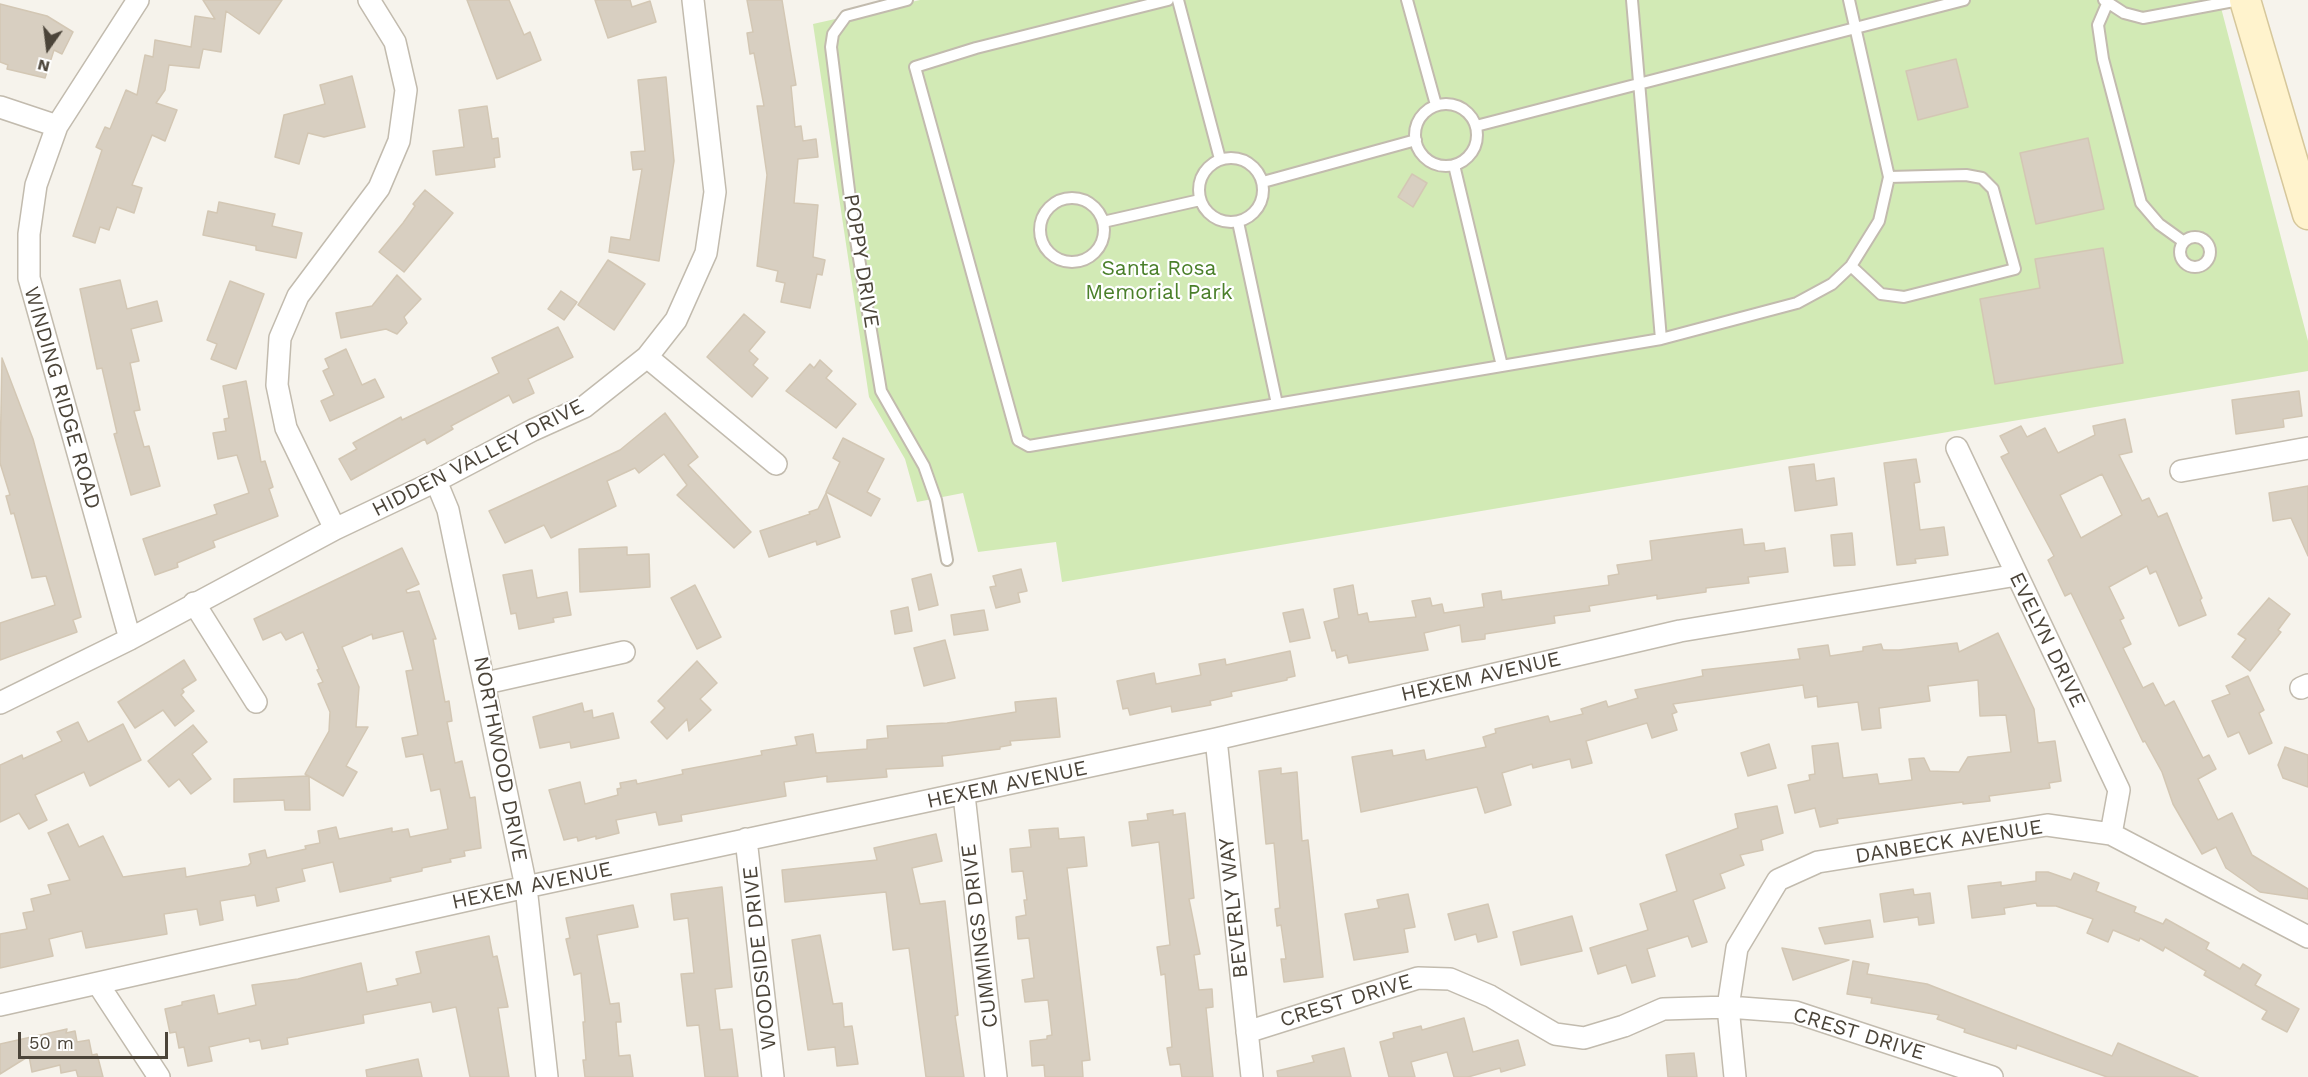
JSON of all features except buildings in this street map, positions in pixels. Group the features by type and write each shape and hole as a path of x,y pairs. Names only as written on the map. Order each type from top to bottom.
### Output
{"main road":[{"path":"2245,0 2308,214"}],"street":[{"name":"WINDING RIDGE ROAD","path":"130,639 29,278 29,234 36,185 57,126 138,0"},
{"path":"335,529 286,428 277,385 280,338 298,297 379,188 399,141 406,90 395,42 369,0"},
{"name":"HIDDEN VALLEY DRIVE","path":"0,703 130,639 335,529 436,482 532,430 584,407 648,357 676,320 706,253 715,192 693,0"},
{"path":"0,107 57,126"},
{"path":"648,357 776,464"},
{"name":"EVELYN DRIVE","path":"1957,448 2119,790 2110,834"},
{"path":"2181,471 2308,448"},
{"name":"NORTHWOOD DRIVE","path":"436,482 448,510 486,683 526,887 547,1077"},
{"name":"HEXEM AVENUE","path":"0,1005 526,887 964,795 1216,739 1680,631 2016,575"},
{"path":"194,603 256,702"},
{"path":"486,683 624,652"},
{"name":"BEVERLY WAY","path":"1216,739 1252,1077"},
{"name":"CUMMINGS DRIVE","path":"964,795 996,1077"},
{"name":"DANBECK AVENUE","path":"1735,1077 1728,1007 1737,948 1779,880 1818,862 2046,825 2110,834 2308,937"},
{"name":"WOODSIDE DRIVE","path":"746,839 773,1077"},
{"name":"CREST DRIVE","path":"1247,1032 1419,978 1450,979 1490,996 1555,1034 1584,1038 1624,1026 1663,1009 1728,1007 1795,1012 1992,1077"},
{"path":"98,984 159,1077"}],"lane":[{"name":"POPPY DRIVE","path":"907,0 846,16 833,34 831,47 853,222 881,391 924,466 936,501 947,560"},
{"path":"1168,0 976,48 915,67 1018,440 1029,446 1662,339 1797,303 1832,284 1851,266 1880,221 1889,177 1849,0"},
{"path":"1178,0 1220,159"},
{"path":"1407,0 1436,105"},
{"path":"1632,0 1662,339"},
{"path":"1476,126 1964,0"},
{"path":"2184,242 2159,224 2141,203 2103,59 2098,25 2105,2 2124,13 2143,18 2239,0"},
{"path":"1436,105 1459,106 1470,114 1476,126 1477,138 1473,150 1465,159 1454,165 1441,165 1429,160 1420,152 1416,140 1416,127 1422,115 1436,105"},
{"path":"1263,182 1416,140"},
{"path":"1233,158 1246,161 1257,170 1263,182 1263,196 1258,208 1248,218 1238,222 1222,221 1210,215 1200,200 1201,178 1208,166 1220,159 1233,158"},
{"path":"1454,165 1502,366"},
{"path":"1851,266 1881,294 1904,297 2014,269 1993,189 1982,178 1966,175 1889,177"},
{"path":"1080,200 1090,204 1103,222 1101,244 1086,259 1064,262 1054,257 1041,239 1042,217 1058,202 1080,200"},
{"path":"1103,222 1200,200"},
{"path":"1238,222 1277,404"}],"green space":[{"name":"Santa Rosa Memorial Park","path":"920,0 2219,0 2308,341 2308,371 1062,582 1056,542 978,552 963,493 917,502 905,459 869,397 813,24"}]}
